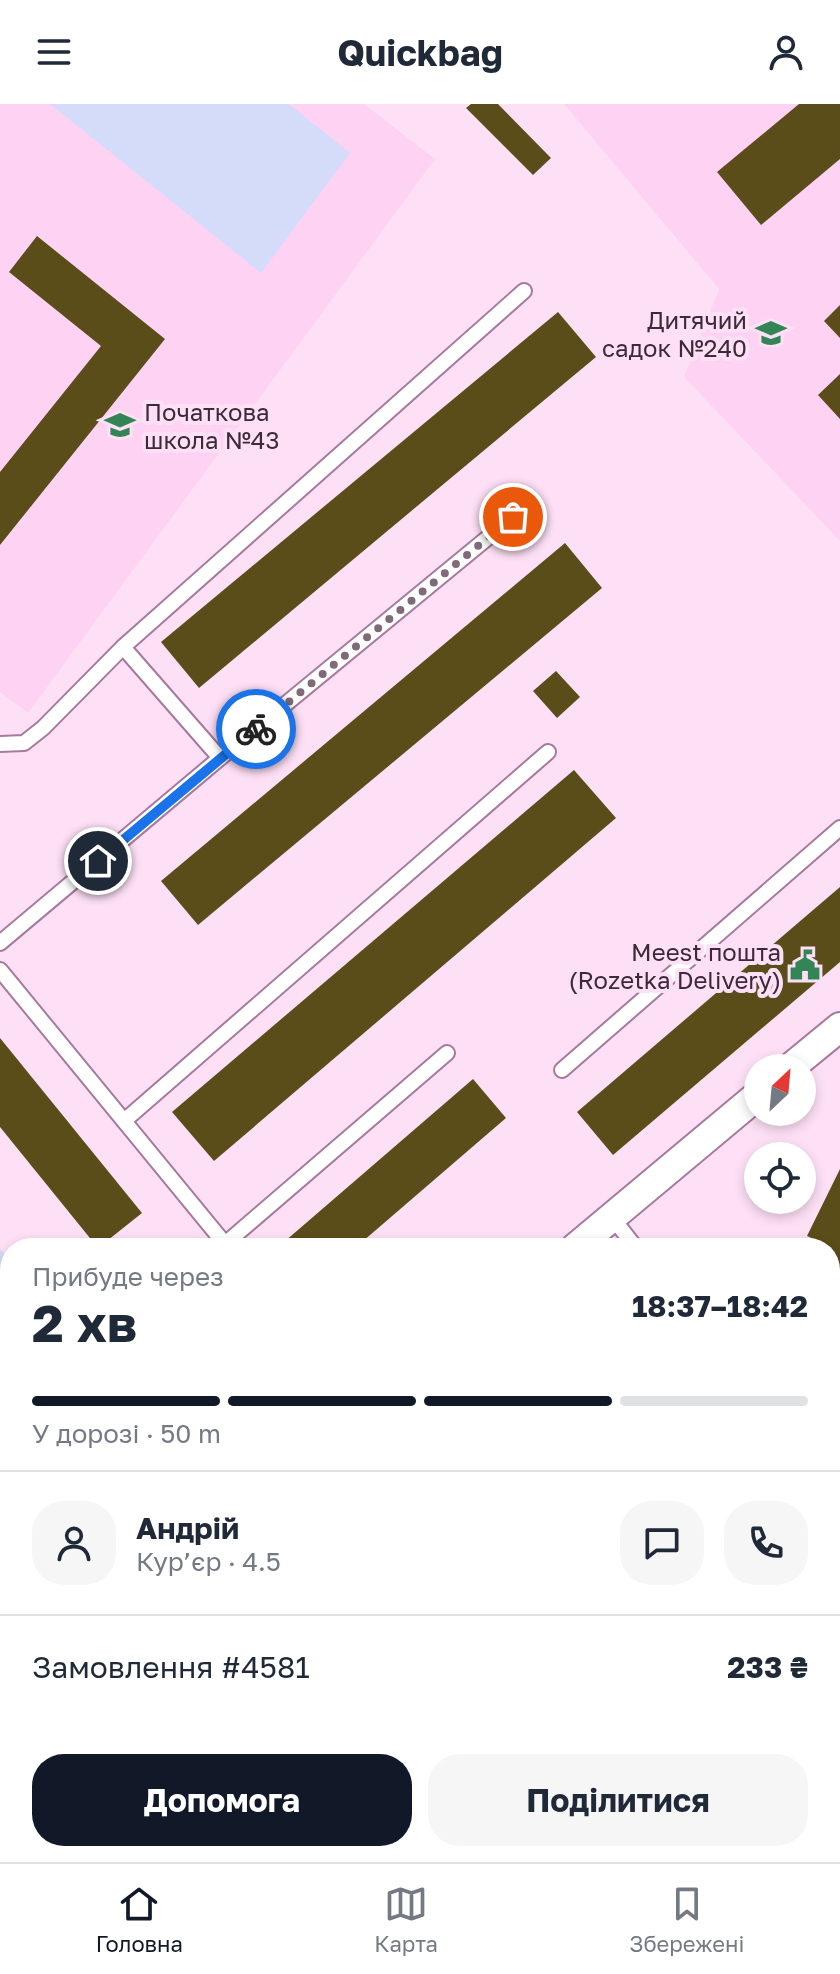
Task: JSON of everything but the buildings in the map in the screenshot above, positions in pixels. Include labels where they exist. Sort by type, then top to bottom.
[{"type":"street","points":[[807,1054],[840,1027]]},
{"type":"street","points":[[587,1238],[744,1107]]},
{"type":"lane","points":[[0,744],[24,743],[43,728],[123,647],[524,291]]},
{"type":"lane","points":[[0,943],[513,517]]},
{"type":"lane","points":[[123,647],[220,758]]},
{"type":"lane","points":[[124,1121],[548,752]]},
{"type":"lane","points":[[562,1070],[840,828]]},
{"type":"lane","points":[[0,970],[220,1238]]},
{"type":"lane","points":[[232,1238],[447,1053]]},
{"type":"lane","points":[[612,1217],[628,1238]]},
{"type":"shaded area","name":"Початкова школа №43","points":[[0,104],[364,104],[435,159],[28,713],[0,692]]},
{"type":"shaded area","points":[[50,104],[289,104],[350,153],[261,273]]},
{"type":"shaded area","points":[[564,104],[840,104],[840,541],[684,377],[719,289]]},
{"type":"way so far","points":[[256,729],[513,517]]},
{"type":"place","name":"Дитячий садок №240","points":[[771,333]]},
{"type":"place","name":"Початкова школа №43","points":[[120,425]]},
{"type":"place","name":"Meest пошта (Rozetka Delivery)","points":[[805,965]]},
{"type":"route","points":[[98,861],[256,729]]}]
